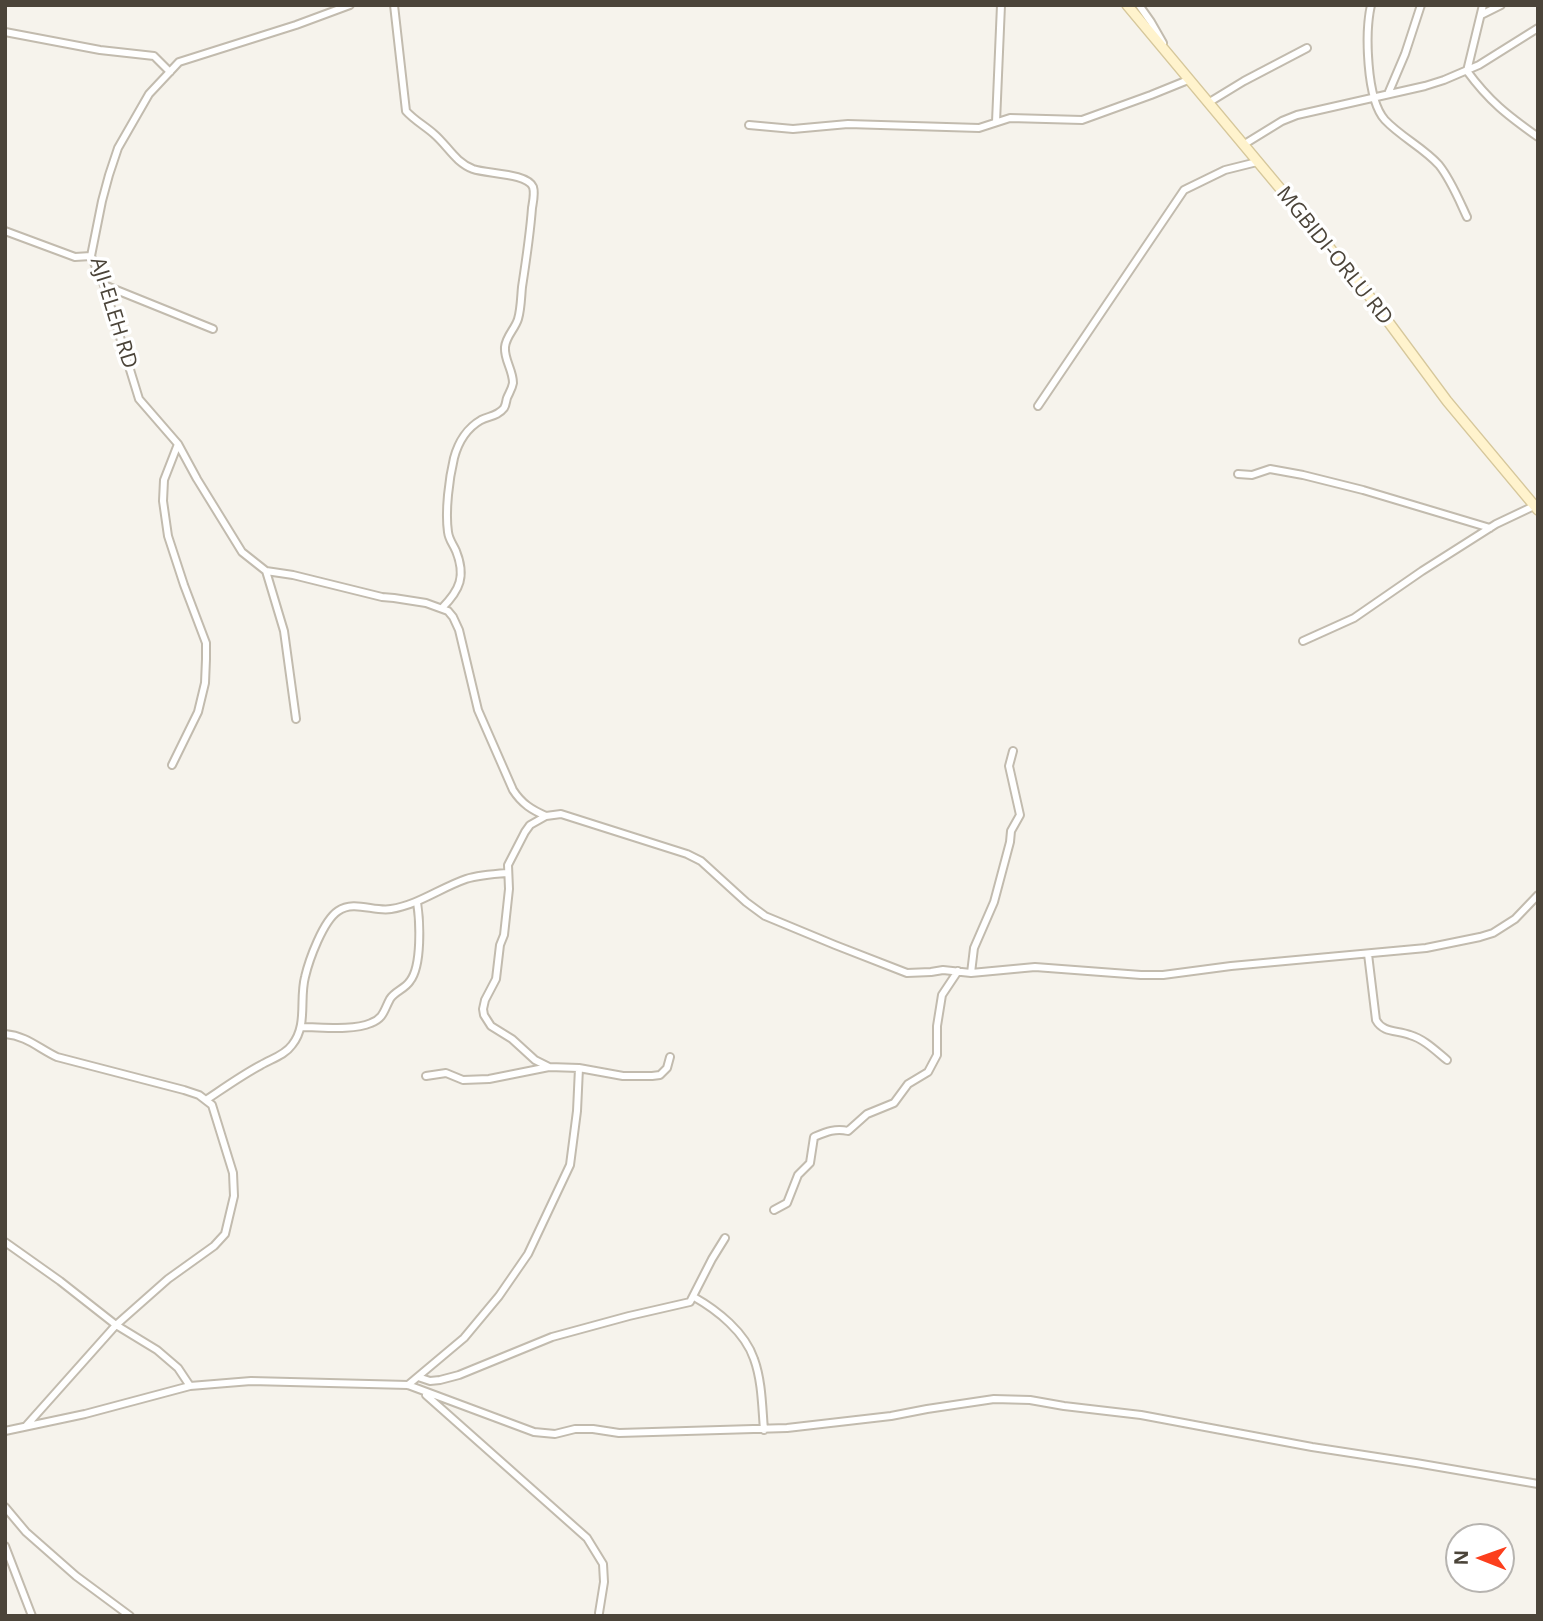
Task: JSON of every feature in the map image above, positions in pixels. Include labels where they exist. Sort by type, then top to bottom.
[{"type":"main road","name":"MGBIDI-ORLU RD","points":[[1127,5],[1364,289],[1447,401],[1536,508]]},
{"type":"street","name":"AJI-ELEH RD","points":[[266,571],[242,552],[178,444],[139,399],[104,285],[92,256],[108,174],[118,148],[149,94],[179,62],[350,5]]},
{"type":"street","points":[[394,5],[405,111],[434,134],[462,163],[475,170],[528,181],[533,187],[534,195],[519,318],[505,345],[505,357],[513,380],[512,387],[503,410],[495,416],[481,420],[466,433],[454,457],[448,530],[461,567],[461,578],[455,595],[442,608]]},
{"type":"street","points":[[996,122],[1001,5]]},
{"type":"street","points":[[1139,5],[1172,60]]},
{"type":"street","points":[[1371,5],[1367,37],[1373,97],[1384,119],[1440,167],[1467,217]]},
{"type":"street","points":[[1388,94],[1421,5]]},
{"type":"street","points":[[1483,5],[1467,71],[1482,92],[1506,115],[1538,137]]},
{"type":"street","points":[[1481,15],[1502,5]]},
{"type":"street","points":[[1243,145],[1290,118],[1425,86],[1467,71],[1538,28]]},
{"type":"street","points":[[5,32],[75,46],[154,56],[170,72]]},
{"type":"street","points":[[1208,103],[1307,48]]},
{"type":"street","points":[[750,125],[793,129],[848,124],[979,128],[1010,118],[1082,120],[1188,80]]},
{"type":"street","points":[[1038,405],[1184,190],[1224,170],[1257,162]]},
{"type":"street","points":[[5,231],[75,257],[92,256]]},
{"type":"street","points":[[104,285],[213,329]]},
{"type":"street","points":[[172,765],[198,712],[205,683],[206,659],[204,635],[168,536],[163,501],[164,480],[178,444]]},
{"type":"street","points":[[1238,474],[1252,475],[1270,469],[1303,475],[1490,528]]},
{"type":"street","points":[[1303,641],[1354,618],[1490,528],[1536,508]]},
{"type":"street","points":[[296,719],[284,631],[266,571],[442,608],[453,617],[459,630],[478,710],[513,790],[520,801],[546,816]]},
{"type":"street","points":[[971,974],[974,948],[994,902],[1011,831],[1020,816],[1009,766],[1013,751]]},
{"type":"street","points":[[549,1067],[535,1060],[491,1026],[483,1009],[496,979],[505,927],[509,889],[508,865],[530,825],[546,816],[561,814],[687,854],[701,861],[765,916],[906,973],[943,970],[971,974],[1035,967],[1163,975],[1426,948],[1493,933],[1515,919],[1538,895]]},
{"type":"street","points":[[206,1100],[292,1045],[301,1027],[304,980],[313,952],[329,921],[337,912],[346,907],[360,906],[393,909],[417,902],[468,879],[508,873]]},
{"type":"street","points":[[301,1027],[368,1025],[383,1016],[394,993],[410,982],[414,974],[419,913],[417,902]]},
{"type":"street","points":[[1368,954],[1379,1027],[1413,1035],[1447,1060]]},
{"type":"street","points":[[774,1210],[788,1203],[797,1175],[810,1163],[814,1138],[828,1131],[848,1131],[867,1114],[894,1102],[908,1084],[928,1072],[937,1055],[937,1026],[942,995],[958,971]]},
{"type":"street","points":[[5,1034],[21,1036],[57,1057],[199,1095],[212,1105],[233,1173],[234,1196],[225,1234],[214,1246],[168,1279],[116,1325],[24,1428]]},
{"type":"street","points":[[426,1076],[446,1073],[463,1080],[489,1079],[549,1067],[579,1068],[623,1076],[652,1076],[667,1068],[670,1057]]},
{"type":"street","points":[[408,1385],[464,1338],[499,1296],[528,1254],[570,1165],[579,1068]]},
{"type":"street","points":[[418,1377],[430,1381],[459,1375],[552,1337],[690,1302],[725,1238]]},
{"type":"street","points":[[5,1242],[116,1325],[158,1350],[178,1368],[190,1386]]},
{"type":"street","points":[[694,1297],[708,1305],[730,1325],[746,1342],[754,1357],[759,1378],[764,1430]]},
{"type":"street","points":[[5,1431],[85,1414],[190,1386],[251,1381],[408,1385],[544,1434],[575,1429],[619,1433],[764,1430],[891,1416],[994,1399],[1030,1400],[1141,1415],[1312,1447],[1538,1484]]},
{"type":"street","points":[[420,1390],[587,1538],[603,1564],[604,1582],[599,1613]]},
{"type":"street","points":[[5,1507],[46,1550],[130,1616]]},
{"type":"street","points":[[5,1546],[32,1616]]}]
